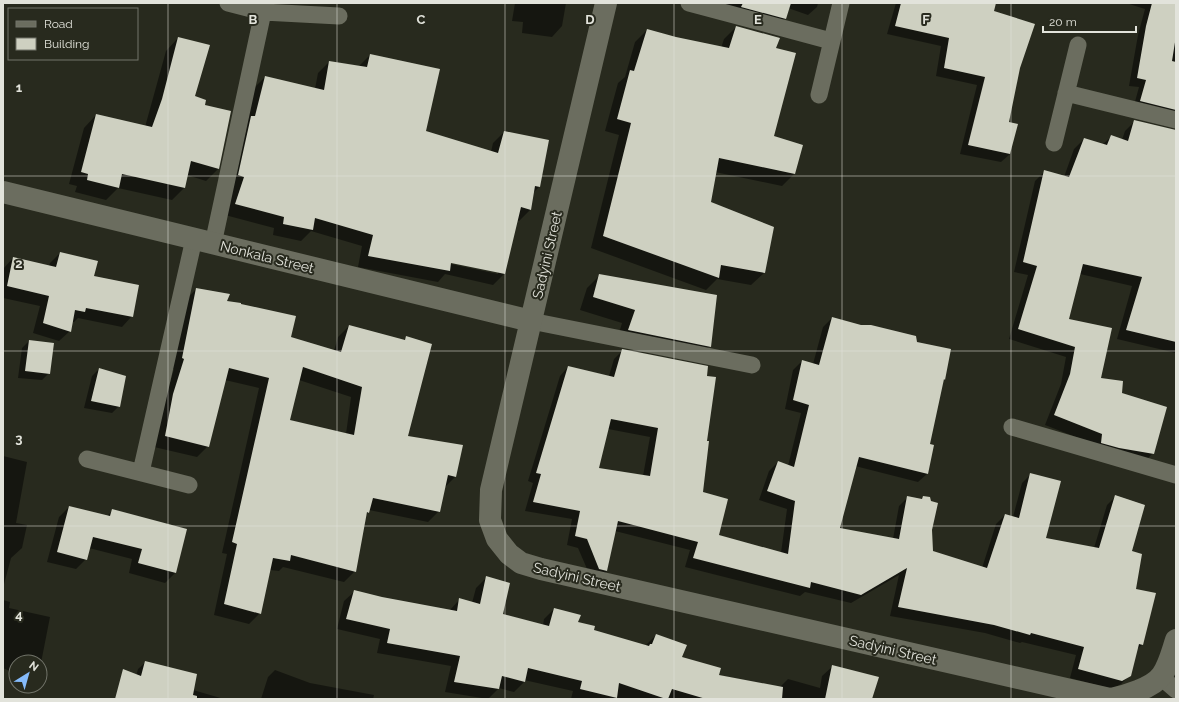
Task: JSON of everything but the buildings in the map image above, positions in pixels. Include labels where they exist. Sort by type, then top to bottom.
[{"type":"street","name":"Sadyini Street","points":[[606,3],[491,490],[490,520],[497,539],[509,554],[521,563],[540,569],[1110,699],[1130,695],[1148,686],[1169,683],[1169,661],[1176,640]]},
{"type":"street","name":"Nonkala Street","points":[[3,192],[532,321]]},
{"type":"lane","points":[[228,3],[263,12],[339,16]]},
{"type":"lane","points":[[689,3],[831,41]]},
{"type":"lane","points":[[819,95],[840,3]]},
{"type":"lane","points":[[141,472],[263,12]]},
{"type":"lane","points":[[1054,143],[1078,45]]},
{"type":"lane","points":[[1066,93],[1176,120]]},
{"type":"lane","points":[[532,321],[752,365]]},
{"type":"lane","points":[[1012,427],[1176,475]]},
{"type":"lane","points":[[87,459],[189,485]]}]
